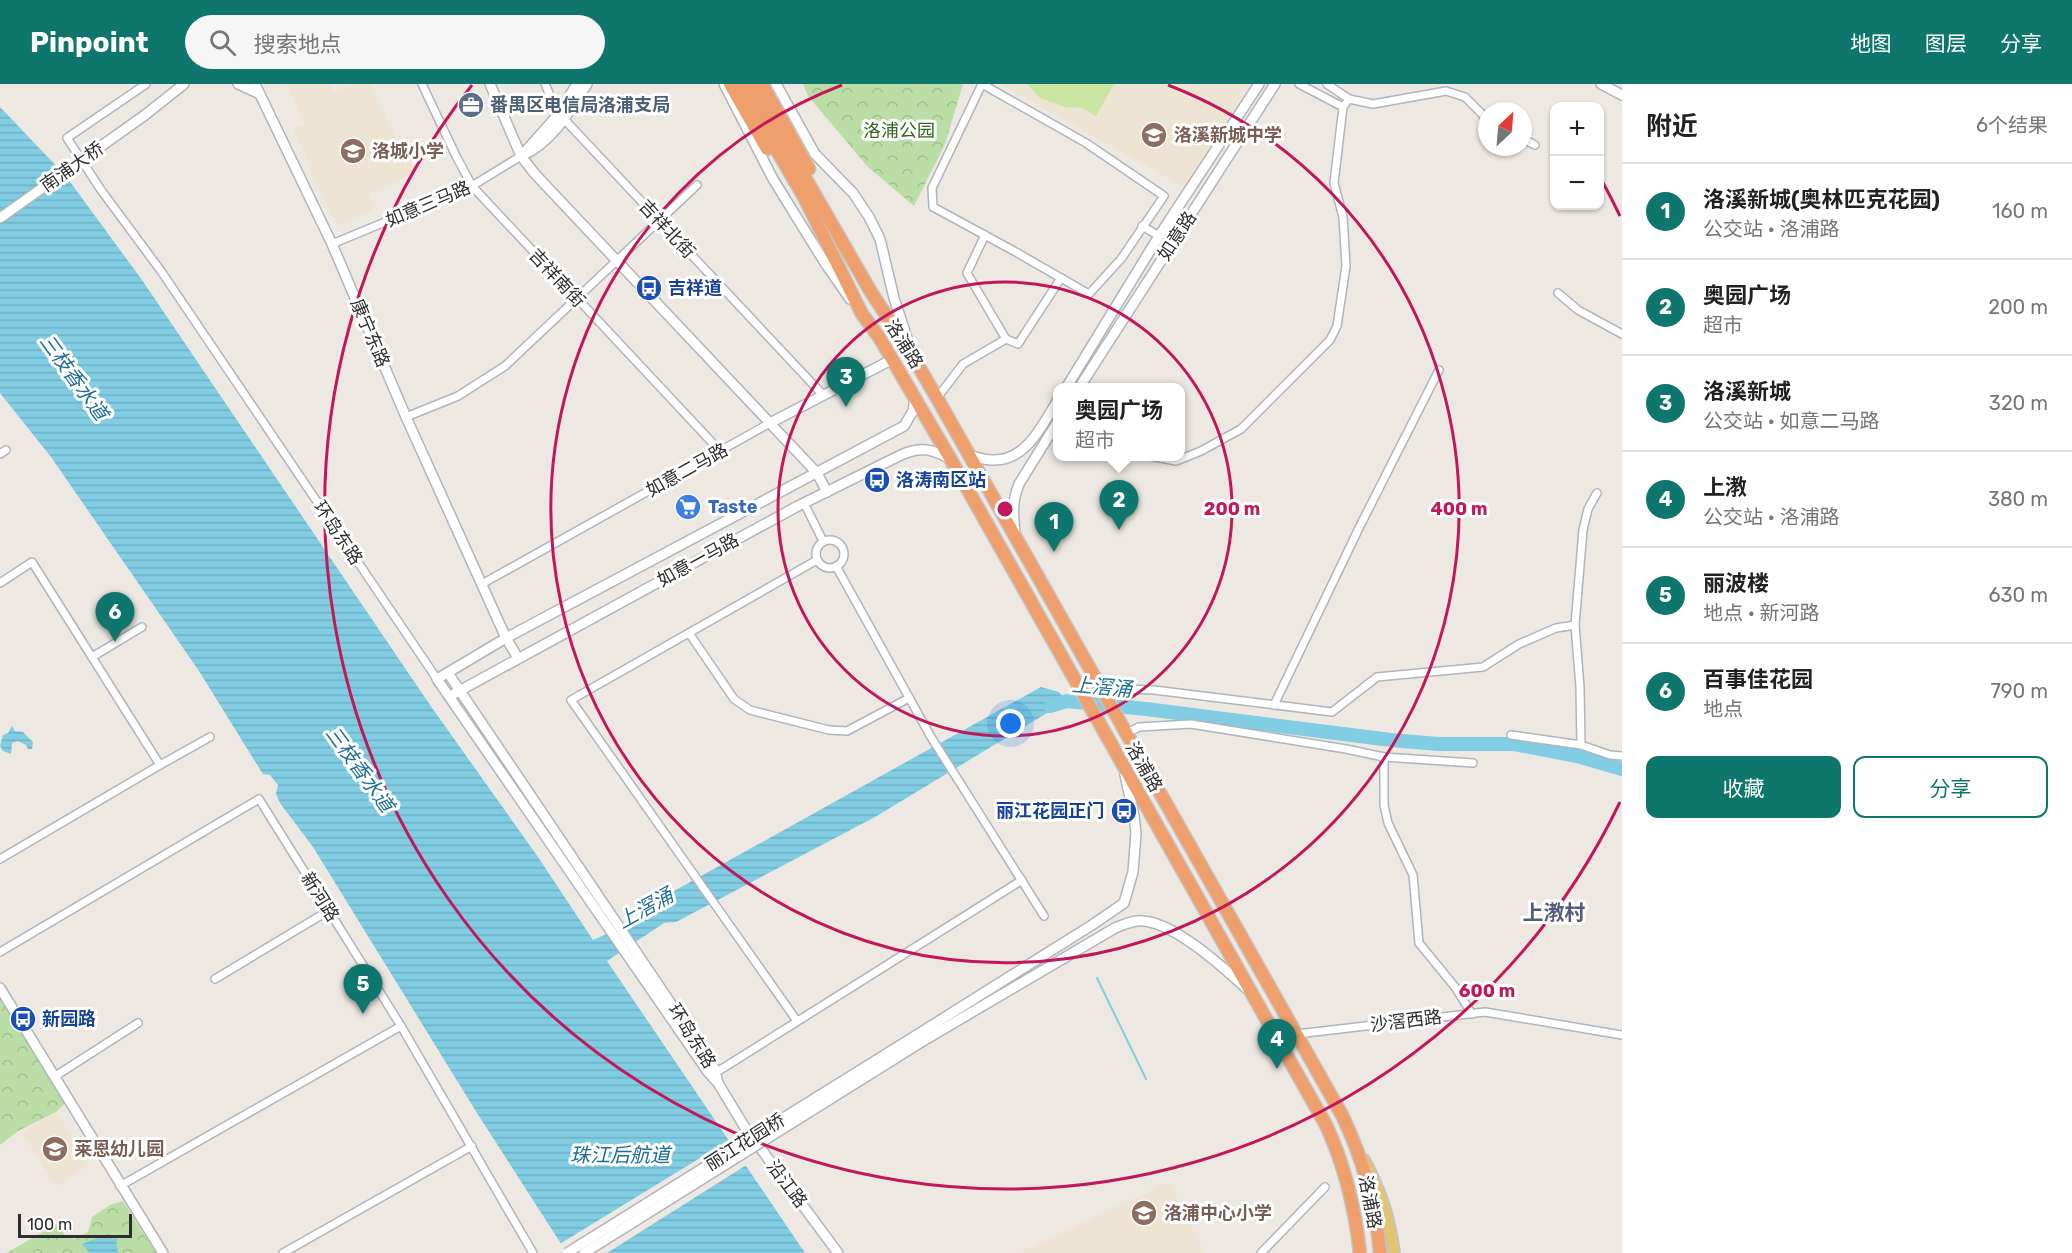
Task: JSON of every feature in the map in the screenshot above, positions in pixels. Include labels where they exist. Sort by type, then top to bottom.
[{"type":"highway","points":[[730,84],[757,92],[862,314]]},
{"type":"highway","points":[[742,84],[757,92],[884,301],[912,355]]},
{"type":"highway","name":"洛浦路","points":[[862,314],[879,337],[951,460],[1318,1110],[1339,1155],[1353,1202],[1360,1253]]},
{"type":"highway","name":"洛浦路","points":[[912,355],[1342,1115],[1358,1151],[1367,1179],[1375,1212],[1380,1253]]},
{"type":"main road","points":[[1342,1115],[1380,1192],[1389,1220],[1394,1253]]},
{"type":"street","name":"环岛东路","points":[[147,84],[67,138],[101,190],[161,271],[437,679],[613,926],[708,1072],[718,1083]]},
{"type":"street","name":"南浦大桥","points":[[0,218],[145,115],[184,84]]},
{"type":"street","points":[[238,84],[260,94]]},
{"type":"street","name":"康宁东路","points":[[255,84],[332,244],[406,417],[506,638],[518,658]]},
{"type":"street","name":"吉祥南街","points":[[422,84],[472,186],[721,452]]},
{"type":"street","points":[[490,84],[521,156],[535,174],[817,473],[827,492]]},
{"type":"street","name":"吉祥北街","points":[[545,84],[561,116],[823,395]]},
{"type":"street","name":"如意三马路","points":[[561,116],[577,84]]},
{"type":"street","name":"如意三马路","points":[[332,244],[472,186],[538,147],[587,84]]},
{"type":"street","name":"洛浦路","points":[[724,84],[761,157],[786,199],[825,263],[862,314]]},
{"type":"street","points":[[982,84],[1086,143],[1164,196],[1121,259],[1089,294],[933,207],[932,188],[982,84]]},
{"type":"street","name":"如意路","points":[[1068,383],[1258,84]]},
{"type":"street","name":"如意路","points":[[1082,383],[1275,84]]},
{"type":"street","points":[[1299,84],[1343,107]]},
{"type":"street","points":[[1327,84],[1349,99],[1373,104],[1446,91],[1465,97],[1478,110]]},
{"type":"street","points":[[1601,84],[1622,95]]},
{"type":"street","name":"洛浦路","points":[[757,92],[853,194],[880,239],[894,298],[912,355]]},
{"type":"street","points":[[1185,457],[1240,429],[1330,340],[1337,326],[1346,266],[1342,217],[1334,183],[1343,107],[1349,99]]},
{"type":"street","points":[[406,417],[458,396],[505,366],[697,185]]},
{"type":"street","points":[[1143,226],[1159,237]]},
{"type":"street","points":[[985,235],[967,273],[1006,339],[1018,344],[1060,278]]},
{"type":"street","points":[[1558,293],[1578,310],[1622,334]]},
{"type":"street","points":[[937,398],[963,364],[1006,339]]},
{"type":"street","name":"如意二马路","points":[[482,584],[770,423],[892,359]]},
{"type":"street","points":[[1274,705],[1360,526],[1439,370]]},
{"type":"street","name":"如意一马路","points":[[437,679],[506,638],[904,426],[913,411],[915,398]]},
{"type":"street","points":[[969,455],[991,460],[1008,458],[1018,453],[1032,439],[1053,408]]},
{"type":"street","points":[[1016,538],[1012,510],[1015,493],[1053,430]]},
{"type":"street","name":"如意一马路","points":[[450,696],[804,503],[910,451],[928,449],[951,460]]},
{"type":"street","points":[[1581,745],[1580,687],[1575,625],[1583,530],[1588,509],[1597,493]]},
{"type":"street","points":[[804,503],[823,542]]},
{"type":"street","points":[[834,541],[842,548],[843,558],[836,566],[825,567],[817,560],[816,550],[823,542],[834,541]]},
{"type":"street","points":[[797,1022],[571,700],[817,560]]},
{"type":"street","points":[[0,583],[32,562],[160,765]]},
{"type":"street","points":[[836,566],[935,744],[1044,916]]},
{"type":"street","points":[[1101,688],[1154,690],[1332,712],[1377,677],[1483,667],[1519,644],[1556,628],[1575,625]]},
{"type":"street","points":[[92,657],[142,627]]},
{"type":"street","points":[[689,633],[734,699],[750,710],[829,730],[847,731],[909,698]]},
{"type":"street","points":[[448,673],[613,926]]},
{"type":"street","points":[[1127,733],[1139,727],[1191,724],[1384,757],[1473,763]]},
{"type":"street","points":[[1511,735],[1581,745],[1610,755],[1622,756]]},
{"type":"street","points":[[0,859],[210,737]]},
{"type":"street","points":[[1384,757],[1384,805],[1388,823],[1413,875],[1419,943],[1455,987],[1472,1014]]},
{"type":"street","points":[[925,1034],[1124,903],[1133,872],[1136,833],[1124,767]]},
{"type":"street","name":"新河路","points":[[0,952],[259,799],[401,1026],[534,1253]]},
{"type":"street","points":[[720,1070],[1022,880]]},
{"type":"street","points":[[214,979],[328,911]]},
{"type":"street","points":[[925,1034],[1114,928],[1139,920],[1152,923],[1186,939],[1213,958],[1254,995]]},
{"type":"street","points":[[0,988],[163,1253]]},
{"type":"street","name":"沙滘西路","points":[[1297,1034],[1485,1012],[1622,1035]]},
{"type":"street","points":[[54,1077],[138,1023]]},
{"type":"street","points":[[120,1186],[401,1026]]},
{"type":"street","name":"丽江花园桥","points":[[567,1253],[925,1034]]},
{"type":"street","name":"丽江花园桥","points":[[584,1253],[925,1034]]},
{"type":"street","name":"沿江路","points":[[718,1083],[744,1126],[838,1253]]},
{"type":"street","points":[[283,1253],[472,1146]]},
{"type":"street","points":[[1261,1253],[1325,1187]]},
{"type":"shaded area","name":"洛城小学","points":[[286,84],[329,84],[334,92],[352,84],[369,84],[414,173],[368,194],[374,209],[337,226],[293,129],[305,124]]},
{"type":"shaded area","name":"洛溪新城中学","points":[[1000,84],[1249,84],[1185,187]]},
{"type":"shaded area","name":"莱恩幼儿园","points":[[56,1112],[89,1165],[56,1186],[22,1133]]},
{"type":"shaded area","name":"洛浦中心小学","points":[[1169,1182],[1204,1253],[1023,1253],[1023,1251]]},
{"type":"green space","name":"洛浦公园","points":[[803,84],[963,84],[945,144],[914,206],[868,167],[808,96]]},
{"type":"green space","points":[[1027,84],[1114,84],[1096,116],[1082,108],[1065,107],[1040,98]]},
{"type":"green space","points":[[0,991],[65,1103],[56,1112],[18,1131],[0,1145]]},
{"type":"green space","points":[[123,1201],[156,1253],[6,1253],[57,1224],[65,1235],[74,1239],[88,1232],[92,1217],[110,1205]]},
{"type":"water","name":"珠江后航道","points":[[0,107],[65,175],[142,280],[430,705],[538,857],[593,940],[660,911],[658,900],[1041,687],[1059,692],[1067,701],[875,817],[676,922],[664,923],[607,961],[805,1253],[567,1253],[477,1113],[313,847],[280,803],[276,794],[278,785],[270,775],[263,774],[199,671],[51,457],[0,393]]},
{"type":"water","points":[[12,726],[15,731],[23,732],[33,742],[32,749],[28,749],[26,745],[18,741],[12,743],[11,754],[3,751],[0,746],[3,735],[8,733]]},
{"type":"water","points":[[108,1234],[116,1239],[118,1253],[90,1253],[82,1245],[82,1244]]},
{"type":"pier","points":[[731,1139],[748,1164],[607,1253],[563,1253],[558,1245]]},
{"type":"waterway","name":"上滘涌","points":[[1050,706],[1067,701],[1391,740],[1438,744],[1514,744],[1577,756],[1622,769]]},
{"type":"waterway","points":[[1097,978],[1146,1079]]},
{"type":"place","name":"番禺区电信局洛浦支局","points":[[471,105]]},
{"type":"place","name":"洛溪新城中学","points":[[1154,135]]},
{"type":"place","name":"洛城小学","points":[[353,151]]},
{"type":"place","name":"吉祥道","points":[[649,288]]},
{"type":"place","name":"洛溪新城","points":[[846,407]]},
{"type":"place","name":"洛涛南区站","points":[[877,480]]},
{"type":"place","name":"Taste","points":[[688,507]]},
{"type":"place","name":"奥园广场","points":[[1119,530]]},
{"type":"place","name":"洛溪新城(奥林匹克花园)","points":[[1054,552]]},
{"type":"place","name":"百事佳花园","points":[[115,642]]},
{"type":"place","name":"丽江花园正门","points":[[1124,811]]},
{"type":"place","name":"丽波楼","points":[[363,1014]]},
{"type":"place","name":"新园路","points":[[23,1019]]},
{"type":"place","name":"上漖","points":[[1277,1069]]},
{"type":"place","name":"莱恩幼儿园","points":[[55,1149]]},
{"type":"place","name":"洛浦中心小学","points":[[1144,1213]]},
{"type":"district","name":"上漖村","points":[[1554,913]]},
{"type":"water label","name":"三枝香水道","points":[[74,377]]},
{"type":"water label","name":"三枝香水道","points":[[360,769]]}]
